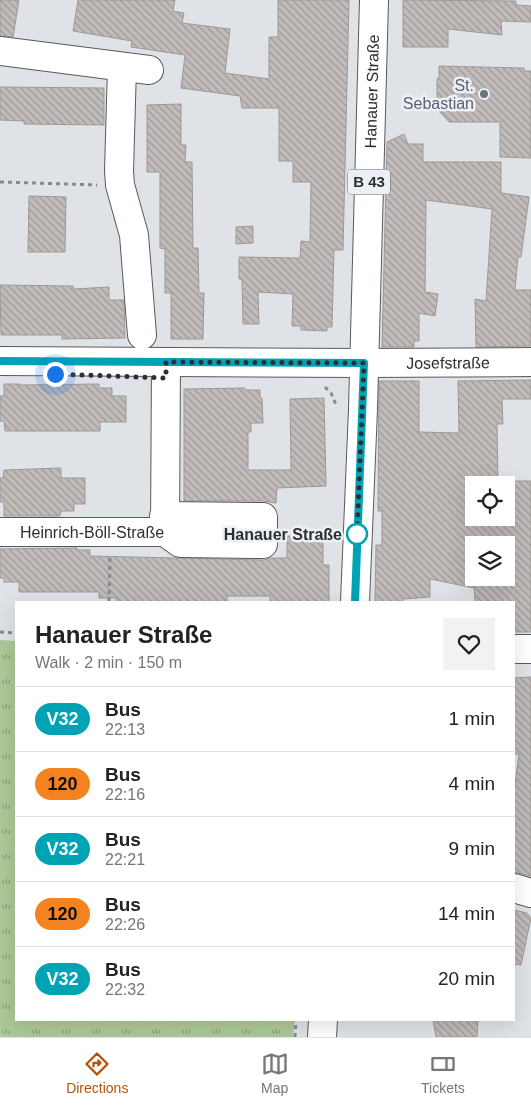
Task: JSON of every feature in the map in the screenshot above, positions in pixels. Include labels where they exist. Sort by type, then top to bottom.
[{"type":"street","name":"Hanauer Straße","points":[[355,601],[374,0]]},
{"type":"street","points":[[0,52],[150,70]]},
{"type":"street","points":[[122,67],[120,185],[134,235],[142,335]]},
{"type":"street","name":"Josefstraße","points":[[0,360],[364,363],[531,362]]},
{"type":"street","name":"Heinrich-Böll-Straße","points":[[0,532],[110,532],[164,524],[166,362]]},
{"type":"street","points":[[515,649],[531,649]]},
{"type":"street","points":[[515,888],[531,893]]},
{"type":"street","points":[[322,1037],[323,1021]]},
{"type":"path","points":[[0,182],[120,185]]},
{"type":"path","points":[[319,380],[331,394],[338,409]]},
{"type":"path","points":[[109,601],[110,532]]},
{"type":"path","points":[[0,632],[15,633]]},
{"type":"path","points":[[295,1037],[296,1021]]},
{"type":"green space","points":[[0,640],[15,641],[15,1021],[295,1021],[293,1037],[0,1037]]},
{"type":"building","points":[[0,0],[19,0],[13,37],[0,36]]},
{"type":"building","points":[[78,0],[175,0],[173,11],[184,13],[182,23],[230,29],[225,73],[269,79],[269,37],[278,37],[278,0],[349,0],[343,250],[334,250],[332,327],[327,327],[327,331],[301,330],[301,326],[292,326],[293,294],[258,292],[259,324],[243,324],[242,279],[239,279],[239,257],[300,258],[301,241],[310,242],[311,182],[293,182],[293,161],[279,161],[279,108],[242,108],[240,96],[181,88],[185,55],[131,47],[132,41],[73,31]]},
{"type":"building","points":[[403,0],[516,1],[516,5],[531,6],[531,22],[501,21],[502,35],[448,29],[448,47],[403,47]]},
{"type":"building","name":"St. Sebastian","points":[[439,66],[524,68],[524,71],[531,71],[531,158],[500,157],[500,122],[449,122],[437,109]]},
{"type":"building","points":[[0,87],[104,88],[104,125],[24,124],[24,121],[0,120]]},
{"type":"building","points":[[181,104],[181,145],[186,145],[185,162],[192,162],[193,248],[198,248],[199,293],[204,293],[203,339],[171,339],[171,293],[165,293],[165,249],[160,248],[160,172],[147,172],[147,105]]},
{"type":"building","points":[[404,134],[408,144],[423,144],[423,162],[501,162],[501,193],[529,197],[521,257],[518,257],[515,290],[531,290],[531,346],[476,347],[475,299],[486,301],[492,209],[426,200],[425,292],[438,294],[435,316],[419,313],[419,341],[414,341],[414,347],[382,347],[387,142]]},
{"type":"building","points":[[29,196],[66,197],[65,252],[28,252]]},
{"type":"building","points":[[253,226],[253,243],[236,244],[236,227]]},
{"type":"building","points":[[0,285],[73,286],[74,289],[109,287],[109,300],[124,300],[125,338],[62,339],[62,335],[1,335]]},
{"type":"building","points":[[531,380],[531,399],[502,399],[503,424],[497,424],[498,476],[465,476],[465,526],[515,526],[515,481],[531,481],[531,632],[515,632],[515,601],[475,601],[474,586],[515,586],[515,536],[465,536],[465,586],[474,586],[474,588],[430,579],[430,597],[403,599],[403,601],[375,601],[376,545],[382,545],[382,511],[378,511],[379,381],[419,381],[419,432],[459,433],[458,381]]},
{"type":"building","points":[[4,384],[99,384],[99,388],[112,388],[112,396],[126,396],[126,422],[100,422],[100,431],[5,431],[4,421],[0,421],[0,396],[4,396]]},
{"type":"building","points":[[245,388],[245,390],[260,390],[263,423],[251,423],[251,432],[248,432],[248,470],[291,470],[290,399],[324,398],[326,486],[277,488],[276,503],[263,501],[184,501],[184,389]]},
{"type":"building","points":[[61,468],[61,478],[85,478],[85,504],[74,504],[74,511],[61,511],[60,516],[4,516],[4,502],[0,502],[0,478],[3,478],[4,470]]},
{"type":"building","points":[[287,536],[323,536],[323,565],[329,565],[329,601],[270,601],[270,596],[227,596],[227,601],[116,601],[116,598],[99,598],[99,592],[19,592],[19,582],[4,582],[4,578],[0,578],[0,549],[77,548],[77,550],[90,550],[90,556],[263,560],[287,558]]},
{"type":"building","points":[[531,677],[531,876],[515,872],[515,785],[519,754],[515,754],[515,678]]},
{"type":"building","points":[[515,910],[527,913],[531,918],[521,965],[515,964]]},
{"type":"building","points":[[433,1021],[478,1021],[477,1037],[436,1037]]},
{"type":"bus line","name":"V32","points":[[0,361],[364,363],[355,601]]},
{"type":"place","name":"St. Sebastian","points":[[484,94]]},
{"type":"place","name":"Hanauer Straße","points":[[357,534]]},
{"type":"route","points":[[55,374],[166,378],[166,362],[364,363],[357,534]]}]
